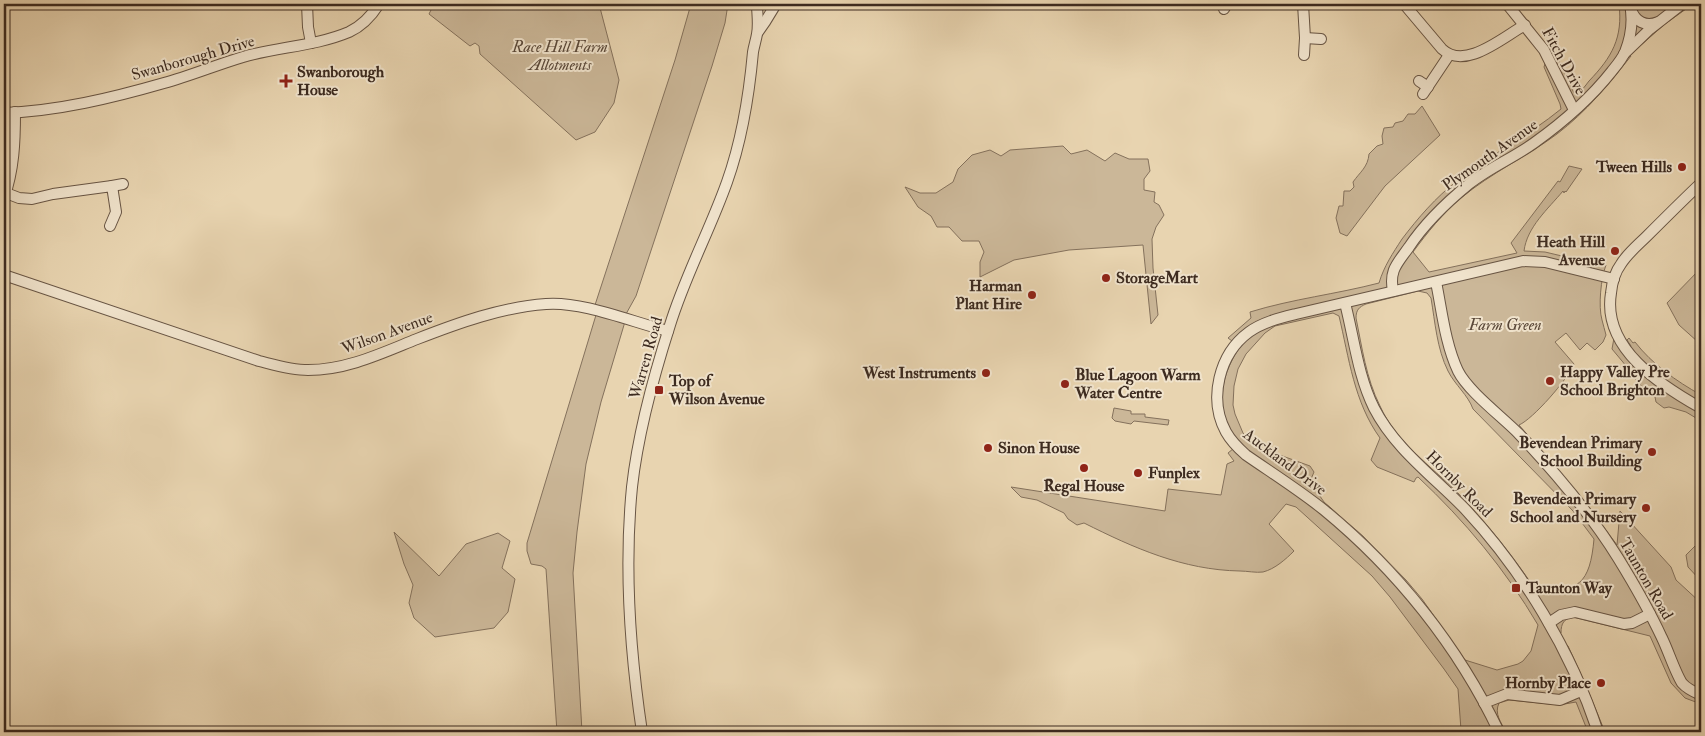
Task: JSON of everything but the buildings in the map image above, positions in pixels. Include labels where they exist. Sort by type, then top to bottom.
[{"type":"street","points":[[307,4],[311,43]]},
{"type":"street","name":"Swanborough Drive","points":[[4,113],[56,108],[127,93],[243,57],[311,43],[351,31],[364,22],[379,4]]},
{"type":"street","name":"Warren Road","points":[[642,732],[637,699],[629,563],[630,509],[639,441],[668,331],[730,173],[749,99],[754,49],[758,32],[757,4]]},
{"type":"street","points":[[758,32],[776,4]]},
{"type":"street","points":[[1304,4],[1304,55]]},
{"type":"street","points":[[1404,4],[1449,55],[1460,57],[1475,54],[1525,25]]},
{"type":"street","name":"Fitch Drive","points":[[1507,4],[1550,60],[1574,110]]},
{"type":"street","name":"Plymouth Avenue","points":[[1393,291],[1391,276],[1399,261],[1422,229],[1444,207],[1471,183],[1533,144],[1593,94],[1624,54],[1659,21],[1682,4]]},
{"type":"street","name":"Plymouth Avenue","points":[[1630,6],[1634,17],[1641,22],[1650,24],[1659,21]]},
{"type":"street","name":"Plymouth Avenue","points":[[1624,54],[1631,28],[1630,6]]},
{"type":"street","points":[[1305,38],[1321,39]]},
{"type":"street","points":[[1423,87],[1449,55]]},
{"type":"street","points":[[15,112],[15,152],[5,196],[28,199],[123,184]]},
{"type":"street","points":[[1701,183],[1622,262],[1614,278],[1611,291],[1610,313],[1618,337],[1633,358],[1652,376],[1701,408]]},
{"type":"street","points":[[110,226],[115,217],[116,210],[112,186]]},
{"type":"street","name":"Auckland Drive","points":[[1499,732],[1460,661],[1414,598],[1393,575],[1360,541],[1324,510],[1237,447],[1228,436],[1220,416],[1217,392],[1222,369],[1233,348],[1243,337],[1265,323],[1497,266],[1534,260],[1614,278]]},
{"type":"street","name":"Wilson Avenue","points":[[4,275],[259,361],[286,368],[307,370],[338,367],[363,361],[468,320],[541,304],[576,305],[668,331]]},
{"type":"street","name":"Taunton Road","points":[[1436,282],[1446,331],[1455,363],[1462,378],[1517,432],[1562,481],[1609,544],[1650,614],[1682,682],[1688,689],[1701,695]]},
{"type":"street","name":"Hornby Road","points":[[1345,303],[1369,398],[1380,419],[1399,445],[1453,496],[1517,573],[1549,623],[1572,670],[1598,732]]},
{"type":"street","points":[[1549,623],[1562,615],[1575,612],[1624,624],[1632,623],[1650,614]]},
{"type":"street","points":[[1484,702],[1506,694],[1560,700],[1581,691]]},
{"type":"green space","name":"Race Hill Farm Allotments","points":[[434,4],[599,4],[619,80],[614,103],[595,132],[576,140],[480,54],[479,46],[475,43],[470,46],[429,14]]},
{"type":"green space","points":[[691,4],[728,4],[725,23],[712,66],[636,296],[626,314],[586,464],[573,573],[582,732],[557,732],[546,569],[542,566],[531,564],[527,543],[596,315],[595,305],[675,60]]},
{"type":"green space","name":"Farm Green","points":[[1619,4],[1693,4],[1665,24],[1641,45],[1639,42],[1625,54],[1631,56],[1597,97],[1568,125],[1472,189],[1454,204],[1413,252],[1429,272],[1517,253],[1511,243],[1558,181],[1560,182],[1569,166],[1582,169],[1566,192],[1564,193],[1563,191],[1534,226],[1529,234],[1524,251],[1545,252],[1606,265],[1601,284],[1600,300],[1606,335],[1603,342],[1595,350],[1587,343],[1580,350],[1566,333],[1555,342],[1574,364],[1550,398],[1533,415],[1519,425],[1585,502],[1617,545],[1620,511],[1671,567],[1676,580],[1701,603],[1701,704],[1685,698],[1671,683],[1650,636],[1573,617],[1564,622],[1561,633],[1555,637],[1568,646],[1605,732],[1588,732],[1576,702],[1559,705],[1509,700],[1499,703],[1497,711],[1506,732],[1470,732],[1461,730],[1458,689],[1444,669],[1372,576],[1296,507],[1286,504],[1269,524],[1294,551],[1284,560],[1272,569],[1263,572],[1219,570],[1199,567],[1159,556],[1121,541],[1084,523],[1077,525],[1068,519],[1064,513],[1037,500],[1021,497],[1011,487],[1165,511],[1168,489],[1221,495],[1227,464],[1234,461],[1228,453],[1239,444],[1231,432],[1223,408],[1222,396],[1227,371],[1240,347],[1228,338],[1251,318],[1250,312],[1379,283],[1386,265],[1402,239],[1442,194],[1457,181],[1561,109],[1544,67],[1547,57],[1555,52],[1574,93],[1579,92],[1610,55],[1617,37],[1620,16]],"holes":[[[1418,291],[1427,293],[1431,298],[1444,363],[1473,409],[1573,511],[1594,539],[1592,554],[1585,575],[1580,582],[1572,587],[1550,590],[1535,589],[1479,516],[1395,431],[1380,406],[1371,385],[1365,362],[1356,318],[1357,311],[1366,304]],[[1333,313],[1339,316],[1358,395],[1371,424],[1380,438],[1371,460],[1377,467],[1414,482],[1418,477],[1483,546],[1512,584],[1538,625],[1531,651],[1518,664],[1497,670],[1465,660],[1422,599],[1406,580],[1363,536],[1324,502],[1313,486],[1311,479],[1314,472],[1310,466],[1252,445],[1243,433],[1233,405],[1234,386],[1238,369],[1246,354],[1265,333],[1275,326]]]},
{"type":"green space","points":[[1422,106],[1440,135],[1385,186],[1347,236],[1340,233],[1336,218],[1339,206],[1343,206],[1344,191],[1350,191],[1354,187],[1353,182],[1365,166],[1369,154],[1377,146],[1383,144],[1384,128],[1393,127],[1395,123],[1403,121],[1408,114],[1415,114]]},
{"type":"green space","points":[[1063,146],[1071,154],[1087,150],[1105,161],[1115,153],[1129,159],[1148,159],[1150,171],[1144,179],[1144,190],[1155,192],[1154,202],[1159,205],[1164,215],[1156,227],[1152,239],[1158,315],[1151,324],[1143,245],[1069,250],[1014,260],[980,277],[980,262],[984,252],[979,241],[962,241],[949,227],[937,227],[931,216],[918,207],[905,187],[920,193],[936,193],[953,182],[958,169],[972,155],[990,150],[1001,156],[1010,150]]},
{"type":"green space","points":[[1701,268],[1701,339],[1698,342],[1679,325],[1667,303]]},
{"type":"green space","points":[[1614,338],[1626,352],[1631,346],[1627,340],[1629,338],[1665,372],[1701,395],[1701,421],[1686,412],[1669,407],[1664,408],[1656,402],[1655,397],[1638,383],[1612,349]]},
{"type":"green space","points":[[1114,408],[1131,411],[1131,414],[1145,414],[1145,417],[1169,420],[1168,425],[1134,421],[1131,424],[1115,421],[1112,418]]},
{"type":"green space","points":[[394,532],[439,576],[466,544],[498,533],[510,541],[502,568],[515,579],[508,612],[494,628],[435,637],[414,618],[409,603],[413,585]]},
{"type":"green space","points":[[1701,540],[1701,581],[1688,567],[1686,555]]},
{"type":"place","name":"Swanborough House","points":[[286,81]]},
{"type":"place","name":"Tween Hills","points":[[1682,167]]},
{"type":"place","name":"Heath Hill Avenue","points":[[1615,251]]},
{"type":"place","name":"StorageMart","points":[[1106,278]]},
{"type":"place","name":"Harman Plant Hire","points":[[1032,295]]},
{"type":"place","name":"West Instruments","points":[[986,373]]},
{"type":"place","name":"Happy Valley Pre School Brighton","points":[[1550,381]]},
{"type":"place","name":"Blue Lagoon Warm Water Centre","points":[[1065,384]]},
{"type":"place","name":"Top of Wilson Avenue","points":[[659,390]]},
{"type":"place","name":"Sinon House","points":[[988,448]]},
{"type":"place","name":"Bevendean Primary School Building","points":[[1652,452]]},
{"type":"place","name":"Regal House","points":[[1084,468]]},
{"type":"place","name":"Funplex","points":[[1138,473]]},
{"type":"place","name":"Bevendean Primary School and Nursery","points":[[1646,508]]},
{"type":"place","name":"Taunton Way","points":[[1516,588]]},
{"type":"place","name":"Hornby Place","points":[[1601,683]]}]
